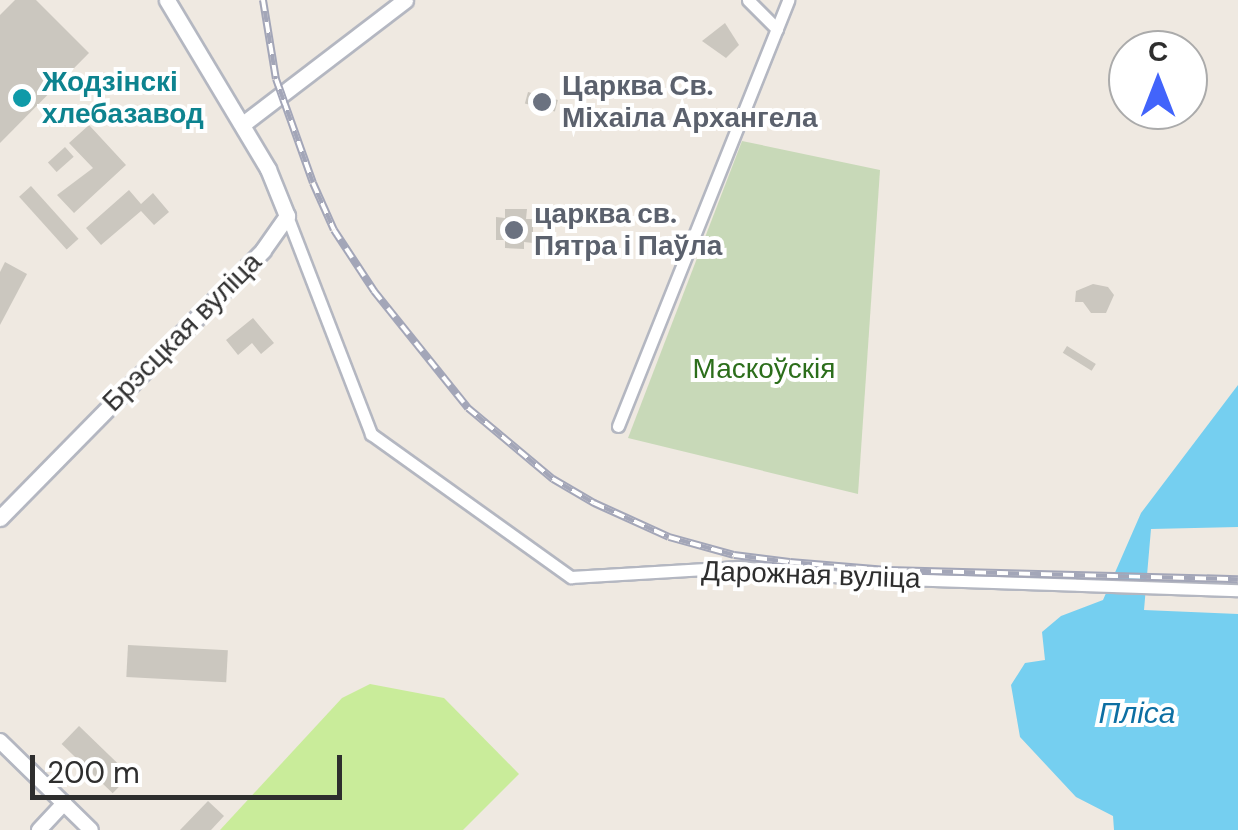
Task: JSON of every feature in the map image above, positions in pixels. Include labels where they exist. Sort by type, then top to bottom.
[{"type":"main road","points":[[167,0],[282,194],[287,216]]},
{"type":"main road","points":[[242,124],[405,0]]},
{"type":"main road","name":"Брэсцкая вуліца","points":[[0,518],[263,250],[287,216]]},
{"type":"street","points":[[748,0],[777,28]]},
{"type":"street","points":[[618,426],[788,0]]},
{"type":"street","name":"Дарожная вуліца","points":[[287,216],[371,434],[570,577],[739,566],[842,577],[1163,584],[1238,590]]},
{"type":"street","points":[[0,742],[91,830]]},
{"type":"street","points":[[40,830],[64,803]]},
{"type":"green space","name":"Маскоўскія","points":[[742,141],[880,170],[858,494],[628,438]]},
{"type":"green space","points":[[370,684],[444,698],[519,774],[463,830],[220,830],[342,698]]},
{"type":"water","name":"Пліса","points":[[1238,385],[1238,527],[1151,529],[1144,610],[1238,614],[1238,830],[1114,830],[1113,816],[1076,797],[1020,737],[1011,685],[1025,663],[1045,660],[1042,632],[1061,616],[1103,600],[1141,513]]},
{"type":"building","name":"Жодзінскі хлебазавод","points":[[15,0],[36,0],[89,53],[0,143],[0,15]]},
{"type":"building","points":[[725,23],[739,45],[726,58],[702,41]]},
{"type":"building","name":"Царква Св. Міхаіла Архангела","points":[[528,92],[558,100],[555,112],[525,104]]},
{"type":"building","points":[[89,125],[126,165],[74,213],[57,195],[93,168],[69,143]]},
{"type":"building","points":[[65,147],[74,157],[57,172],[48,162]]},
{"type":"building","points":[[31,186],[79,239],[67,249],[19,197]]},
{"type":"building","points":[[129,190],[141,204],[153,193],[169,212],[154,225],[141,211],[101,245],[86,228]]},
{"type":"building","name":"царква св. Пятра і Паўла","points":[[505,209],[527,209],[526,219],[533,219],[533,243],[524,242],[524,249],[505,248],[505,240],[496,240],[496,217],[505,218]]},
{"type":"building","points":[[5,262],[27,274],[0,325],[0,272]]},
{"type":"building","points":[[1093,284],[1108,287],[1114,295],[1106,313],[1091,313],[1083,302],[1075,302],[1076,291]]},
{"type":"building","points":[[253,318],[274,343],[261,354],[252,343],[238,355],[226,340]]},
{"type":"building","points":[[1067,346],[1096,364],[1092,371],[1063,353]]},
{"type":"building","points":[[128,645],[228,650],[226,682],[126,677]]},
{"type":"building","points":[[79,726],[130,775],[113,793],[62,744]]},
{"type":"building","points":[[208,801],[224,816],[211,830],[180,830]]},
{"type":"railway","points":[[263,0],[276,79],[334,230],[374,291],[468,408],[553,479],[594,503],[669,537],[734,555],[887,570],[1238,579]]},
{"type":"place","name":"Жодзінскі хлебазавод","points":[[22,98]]},
{"type":"place","name":"Царква Св. Міхаіла Архангела","points":[[542,102]]},
{"type":"place","name":"царква св. Пятра і Паўла","points":[[514,230]]}]
